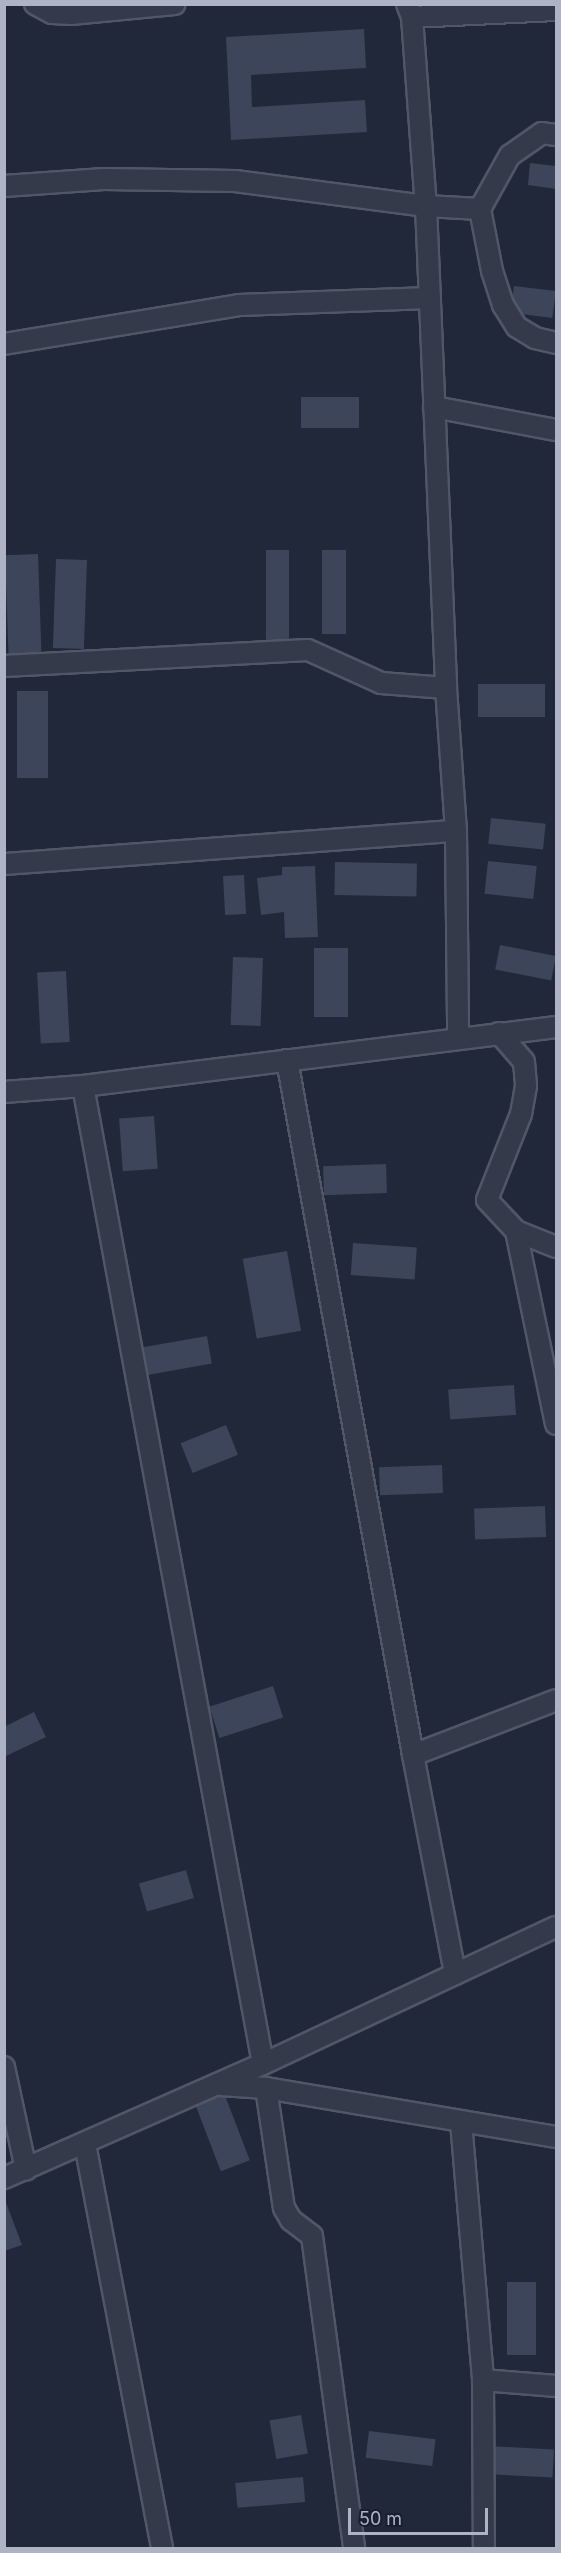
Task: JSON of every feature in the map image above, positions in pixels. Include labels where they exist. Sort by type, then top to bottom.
[{"type":"street","points":[[35,4],[52,13],[71,14],[175,4]]},
{"type":"street","points":[[458,1037],[456,831],[446,688],[426,206],[410,11],[556,10]]},
{"type":"street","points":[[556,135],[542,133],[510,155],[480,209],[492,271],[503,305],[517,327],[535,338],[556,344]]},
{"type":"street","points":[[4,186],[104,178],[236,181],[426,206],[480,209]]},
{"type":"street","points":[[4,344],[239,305],[430,298]]},
{"type":"street","points":[[434,407],[556,430]]},
{"type":"street","points":[[4,666],[308,650],[381,683],[446,688]]},
{"type":"street","points":[[4,864],[456,831]]},
{"type":"street","points":[[4,1092],[83,1086],[458,1037],[556,1027]]},
{"type":"street","points":[[499,1033],[524,1062],[526,1086],[521,1114],[487,1200],[516,1231],[556,1247]]},
{"type":"street","points":[[287,1060],[455,1974]]},
{"type":"street","points":[[83,1086],[263,2064]]},
{"type":"street","points":[[516,1231],[556,1424]]},
{"type":"street","points":[[413,1755],[556,1700]]},
{"type":"street","points":[[4,2178],[217,2085],[556,1927]]},
{"type":"street","points":[[4,2067],[26,2170]]},
{"type":"street","points":[[217,2085],[266,2088],[556,2137]]},
{"type":"street","points":[[266,2088],[285,2208],[291,2220],[312,2236],[354,2548]]},
{"type":"street","points":[[461,2122],[483,2380],[484,2548]]},
{"type":"street","points":[[85,2144],[162,2548]]},
{"type":"street","points":[[483,2380],[556,2386]]},
{"type":"building","points":[[364,29],[366,68],[251,75],[252,107],[365,100],[367,132],[231,140],[226,37]]},
{"type":"building","points":[[530,163],[556,166],[556,189],[528,185]]},
{"type":"building","points":[[514,286],[556,291],[552,318],[511,313]]},
{"type":"building","points":[[301,397],[359,397],[359,428],[301,428]]},
{"type":"building","points":[[266,550],[289,550],[289,641],[266,641]]},
{"type":"building","points":[[322,550],[346,550],[346,634],[322,634]]},
{"type":"building","points":[[38,554],[41,653],[8,654],[5,555]]},
{"type":"building","points":[[56,559],[87,560],[84,649],[53,648]]},
{"type":"building","points":[[478,684],[545,684],[545,717],[478,717]]},
{"type":"building","points":[[17,691],[48,691],[48,778],[17,778]]},
{"type":"building","points":[[491,818],[546,824],[543,850],[488,844]]},
{"type":"building","points":[[488,861],[537,866],[533,899],[485,894]]},
{"type":"building","points":[[335,862],[417,863],[416,896],[334,895]]},
{"type":"building","points":[[315,866],[318,937],[285,938],[284,912],[261,915],[257,878],[282,875],[282,867]]},
{"type":"building","points":[[244,875],[246,914],[225,915],[223,876]]},
{"type":"building","points":[[500,945],[556,956],[551,980],[495,970]]},
{"type":"building","points":[[314,948],[348,948],[348,1017],[314,1017]]},
{"type":"building","points":[[233,957],[263,958],[261,1026],[231,1025]]},
{"type":"building","points":[[66,971],[70,1042],[41,1043],[37,973]]},
{"type":"building","points":[[154,1116],[158,1169],[123,1171],[119,1118]]},
{"type":"building","points":[[386,1164],[387,1193],[324,1195],[323,1166]]},
{"type":"building","points":[[353,1243],[417,1247],[415,1279],[351,1275]]},
{"type":"building","points":[[287,1251],[301,1331],[257,1339],[243,1259]]},
{"type":"building","points":[[207,1336],[212,1364],[142,1376],[137,1348]]},
{"type":"building","points":[[514,1385],[516,1415],[450,1420],[448,1390]]},
{"type":"building","points":[[226,1425],[238,1455],[193,1473],[181,1443]]},
{"type":"building","points":[[442,1465],[443,1493],[380,1495],[379,1467]]},
{"type":"building","points":[[545,1506],[546,1537],[475,1539],[474,1508]]},
{"type":"building","points":[[273,1686],[283,1717],[219,1738],[209,1707]]},
{"type":"building","points":[[34,1712],[46,1737],[4,1757],[4,1727]]},
{"type":"building","points":[[186,1870],[194,1898],[147,1911],[139,1884]]},
{"type":"building","points":[[224,2093],[250,2160],[221,2171],[195,2104]]},
{"type":"building","points":[[4,2197],[22,2245],[4,2251]]},
{"type":"building","points":[[507,2282],[536,2282],[536,2355],[507,2355]]},
{"type":"building","points":[[301,2415],[308,2453],[276,2459],[269,2421]]},
{"type":"building","points":[[369,2431],[436,2439],[432,2466],[366,2458]]},
{"type":"building","points":[[487,2446],[554,2450],[552,2477],[486,2474]]},
{"type":"building","points":[[303,2477],[305,2502],[237,2508],[235,2483]]}]
